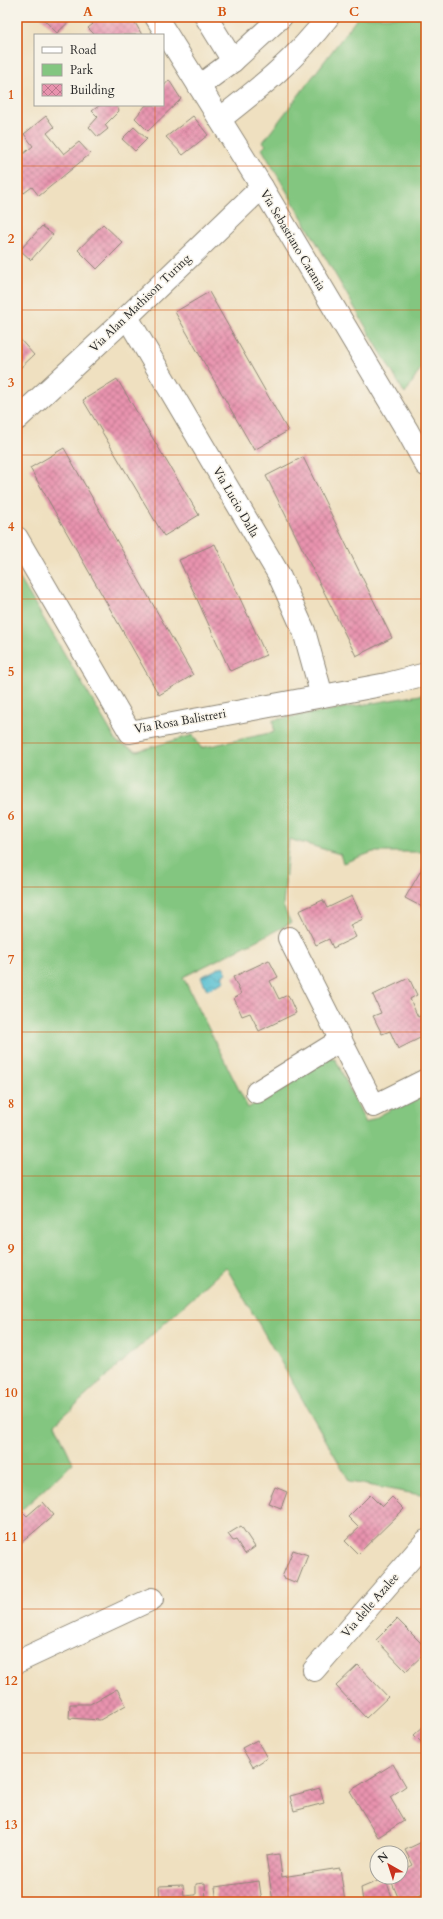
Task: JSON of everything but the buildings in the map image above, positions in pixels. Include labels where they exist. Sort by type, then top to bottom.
[{"type":"street","name":"Via Sebastiano Catania","points":[[156,17],[262,187],[424,458]]},
{"type":"street","points":[[206,17],[233,60]]},
{"type":"street","points":[[199,86],[233,60],[281,17]]},
{"type":"street","points":[[220,119],[284,67],[305,46],[328,17]]},
{"type":"street","name":"Via Alan Mathison Turing","points":[[17,419],[127,317],[262,187]]},
{"type":"street","name":"Via Lucio Dalla","points":[[127,317],[278,573],[304,631],[322,696]]},
{"type":"street","name":"Via Rosa Balistreri","points":[[17,538],[130,732],[217,714],[387,684],[426,674]]},
{"type":"street","points":[[289,938],[374,1106],[426,1080]]},
{"type":"street","points":[[257,1092],[341,1040]]},
{"type":"street","name":"Via delle Azalee","points":[[314,1670],[426,1541]]},
{"type":"street","points":[[17,1662],[152,1599]]},
{"type":"green space","points":[[358,17],[426,17],[426,360],[405,394],[262,149],[266,145],[263,142]]},
{"type":"green space","points":[[17,574],[117,742],[137,751],[193,735],[201,748],[274,732],[273,720],[426,694],[426,852],[373,852],[343,863],[340,854],[289,839],[283,906],[291,923],[183,977],[248,1108],[330,1057],[336,1060],[366,1123],[426,1090],[426,1496],[350,1482],[226,1267],[55,1424],[73,1463],[17,1514]]},
{"type":"water","points":[[223,966],[227,973],[222,976],[225,981],[207,990],[201,977]]}]
